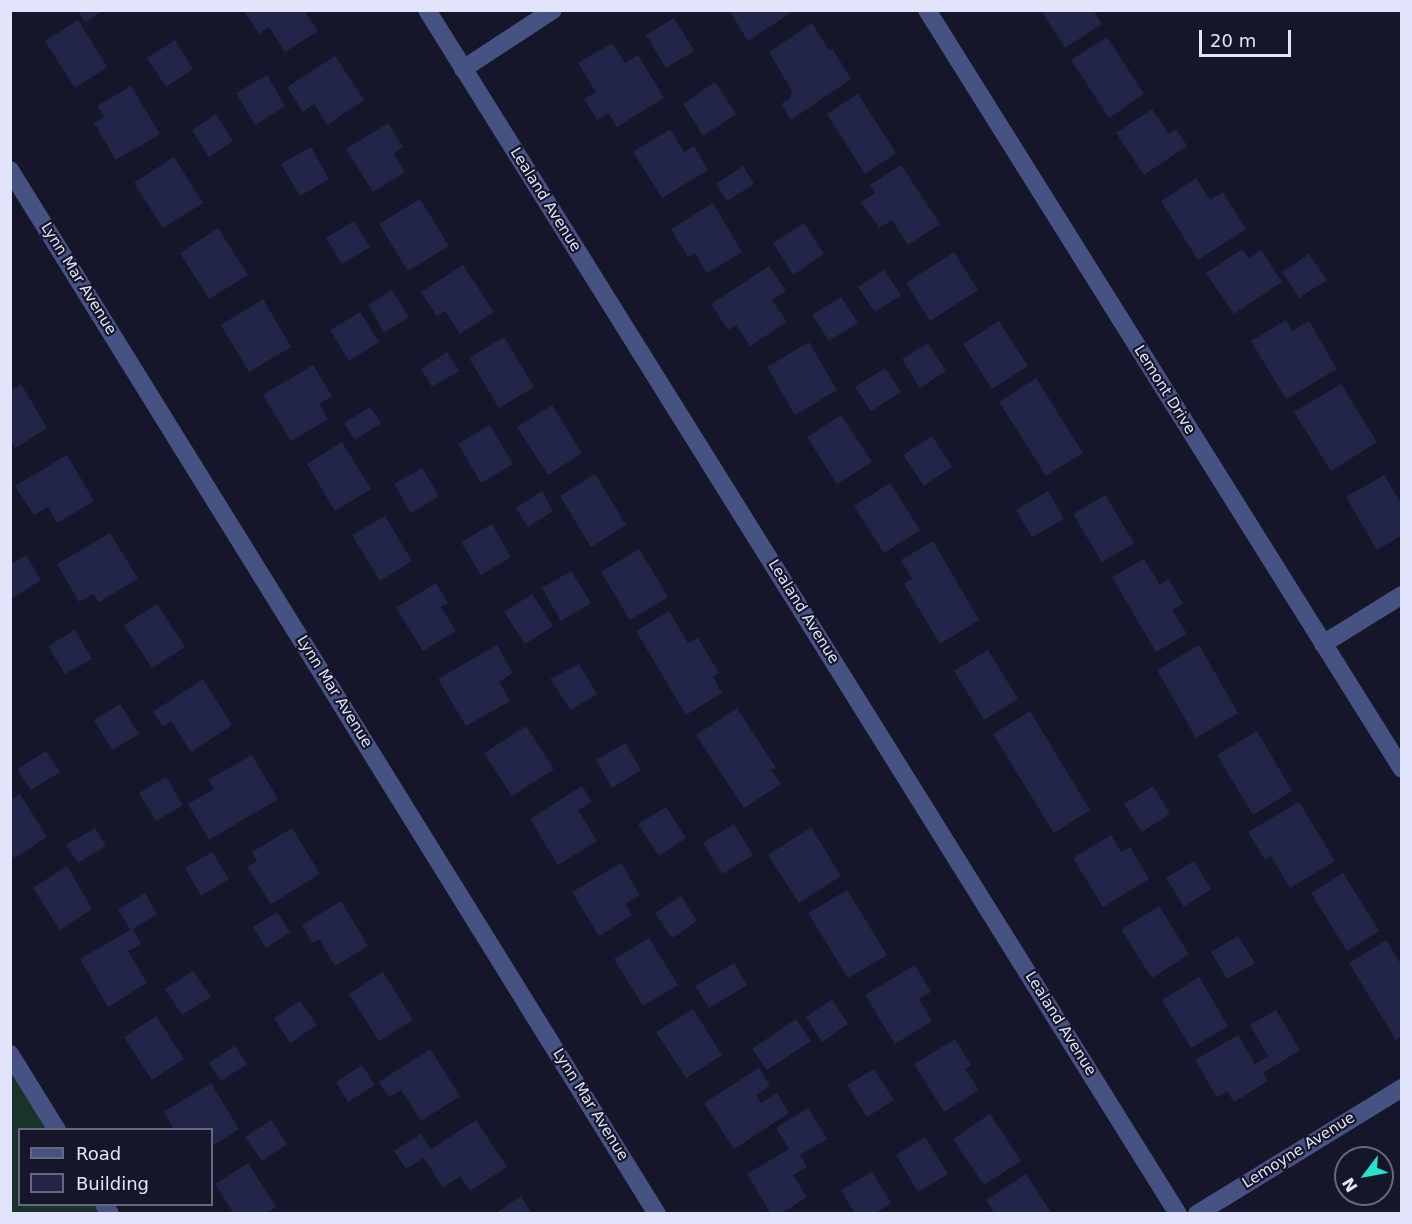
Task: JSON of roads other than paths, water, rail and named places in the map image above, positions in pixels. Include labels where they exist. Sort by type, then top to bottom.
[{"type":"street","name":"Lealand Avenue","points":[[427,10],[1178,1214]]},
{"type":"street","points":[[463,69],[553,10]]},
{"type":"street","name":"Lemont Drive","points":[[927,10],[1401,769]]},
{"type":"street","name":"Lynn Mar Avenue","points":[[10,170],[657,1214]]},
{"type":"street","points":[[1323,644],[1401,595]]},
{"type":"street","points":[[10,1054],[56,1128]]},
{"type":"street","name":"Lemoyne Avenue","points":[[1197,1214],[1401,1088]]}]
